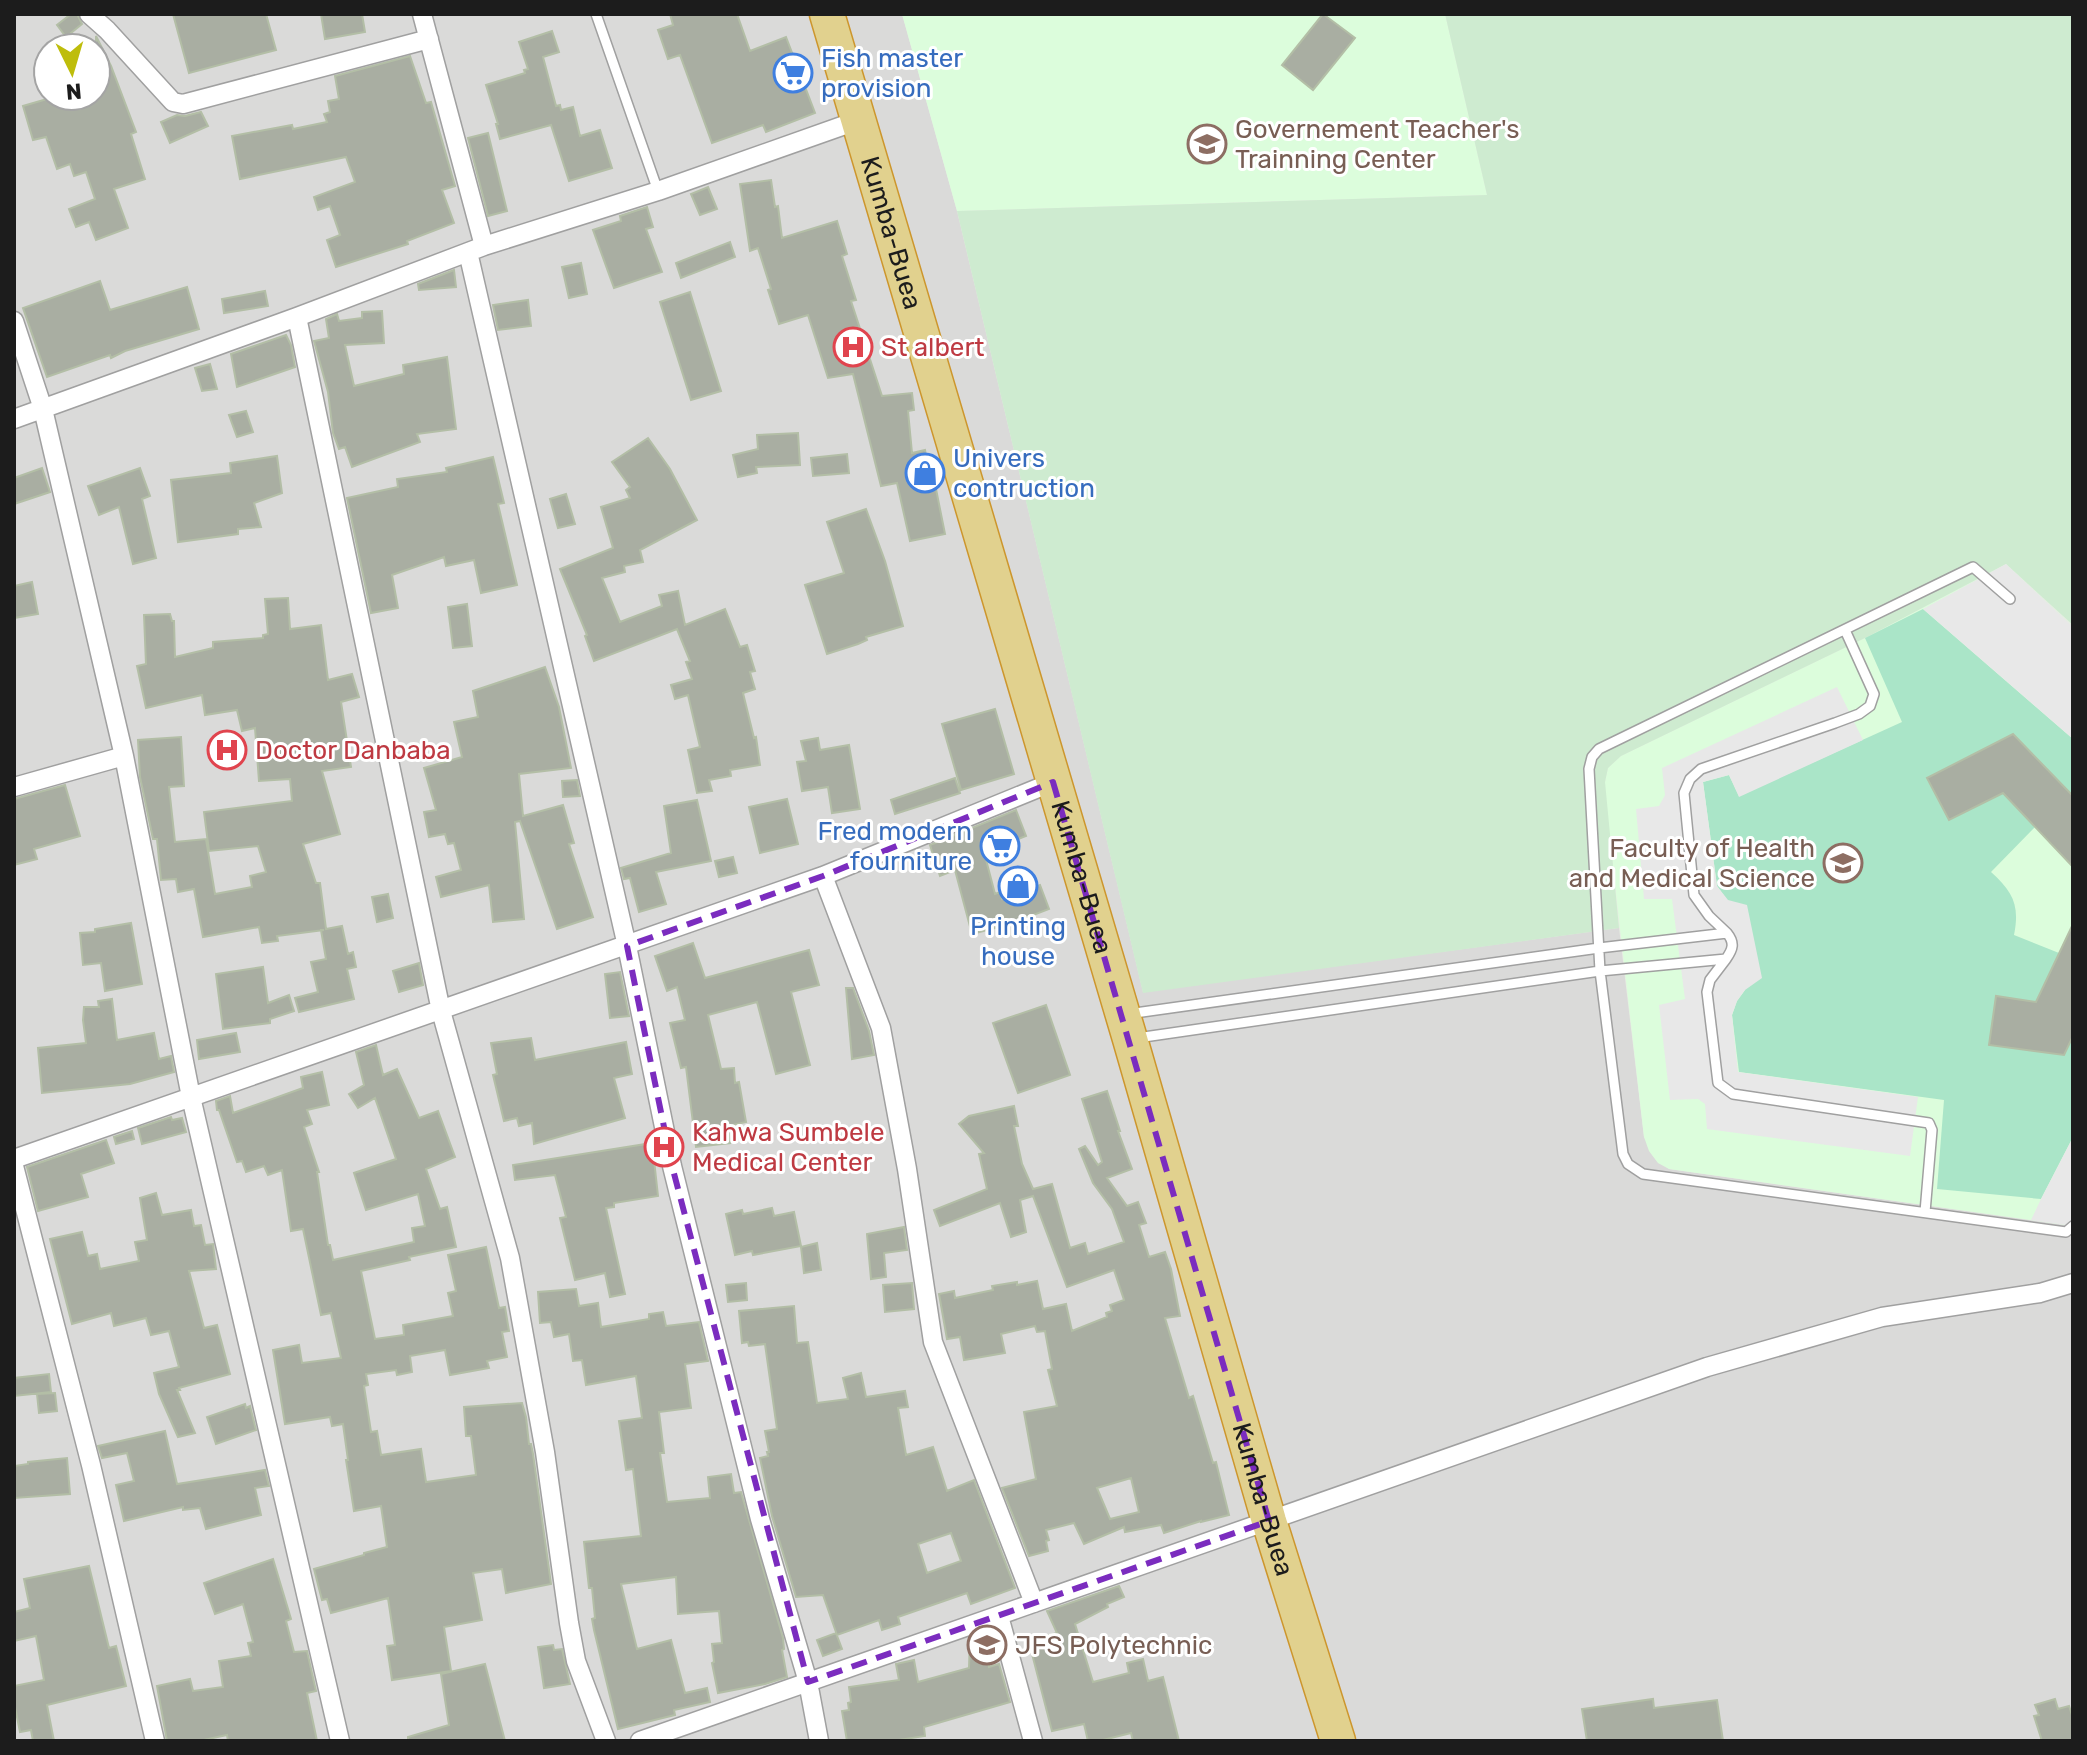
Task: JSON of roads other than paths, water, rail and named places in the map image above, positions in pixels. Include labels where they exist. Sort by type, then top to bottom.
[{"type":"highway","name":"Kumba-Buea","points":[[827,14],[1269,1521],[1338,1741]]},
{"type":"street","points":[[89,14],[173,102],[183,104],[429,39]]},
{"type":"street","points":[[422,14],[476,249],[672,1166],[760,1519],[808,1682],[819,1741]]},
{"type":"street","points":[[14,419],[476,249],[658,191],[859,120]]},
{"type":"street","points":[[297,317],[441,1011],[510,1258],[545,1452],[576,1661],[606,1741]]},
{"type":"street","points":[[14,321],[43,409],[124,756],[191,1097],[340,1741]]},
{"type":"street","points":[[14,787],[124,756]]},
{"type":"street","points":[[14,1159],[823,876],[1053,782]]},
{"type":"street","points":[[823,876],[881,1028],[907,1169],[933,1342],[1034,1603]]},
{"type":"street","points":[[14,1166],[91,1465],[155,1741]]},
{"type":"street","points":[[640,1741],[1722,1362],[1882,1317],[2040,1293],[2073,1283]]},
{"type":"street","points":[[999,1616],[1033,1741]]},
{"type":"lane","points":[[596,14],[658,191]]},
{"type":"lane","points":[[2010,599],[1973,567],[1599,749],[1592,757],[1589,769],[1600,971],[1623,1154],[1628,1164],[1643,1174],[2066,1232],[2073,1226]]},
{"type":"lane","points":[[1845,630],[1874,694],[1870,706],[1835,723],[1701,769],[1690,779],[1684,793],[1694,895],[1732,940],[1733,949],[1710,980],[1707,992],[1718,1083],[1733,1094],[1929,1123],[1932,1130],[1925,1212]]},
{"type":"lane","points":[[1126,1027],[1599,948],[1727,933]]},
{"type":"lane","points":[[1126,1027],[1726,959]]},
{"type":"place","name":"Fish master provision","points":[[793,73]]},
{"type":"place","name":"Governement Teacher's Trainning Center","points":[[1207,144]]},
{"type":"place","name":"St albert","points":[[853,347]]},
{"type":"place","name":"Univers contruction","points":[[925,473]]},
{"type":"place","name":"Doctor Danbaba","points":[[227,750]]},
{"type":"place","name":"Fred modern fourniture","points":[[1000,846]]},
{"type":"place","name":"Faculty of Health and Medical Science","points":[[1843,863]]},
{"type":"place","name":"Printing house","points":[[1018,886]]},
{"type":"place","name":"Kahwa Sumbele Medical Center","points":[[664,1147]]},
{"type":"place","name":"JFS Polytechnic","points":[[987,1645]]}]
